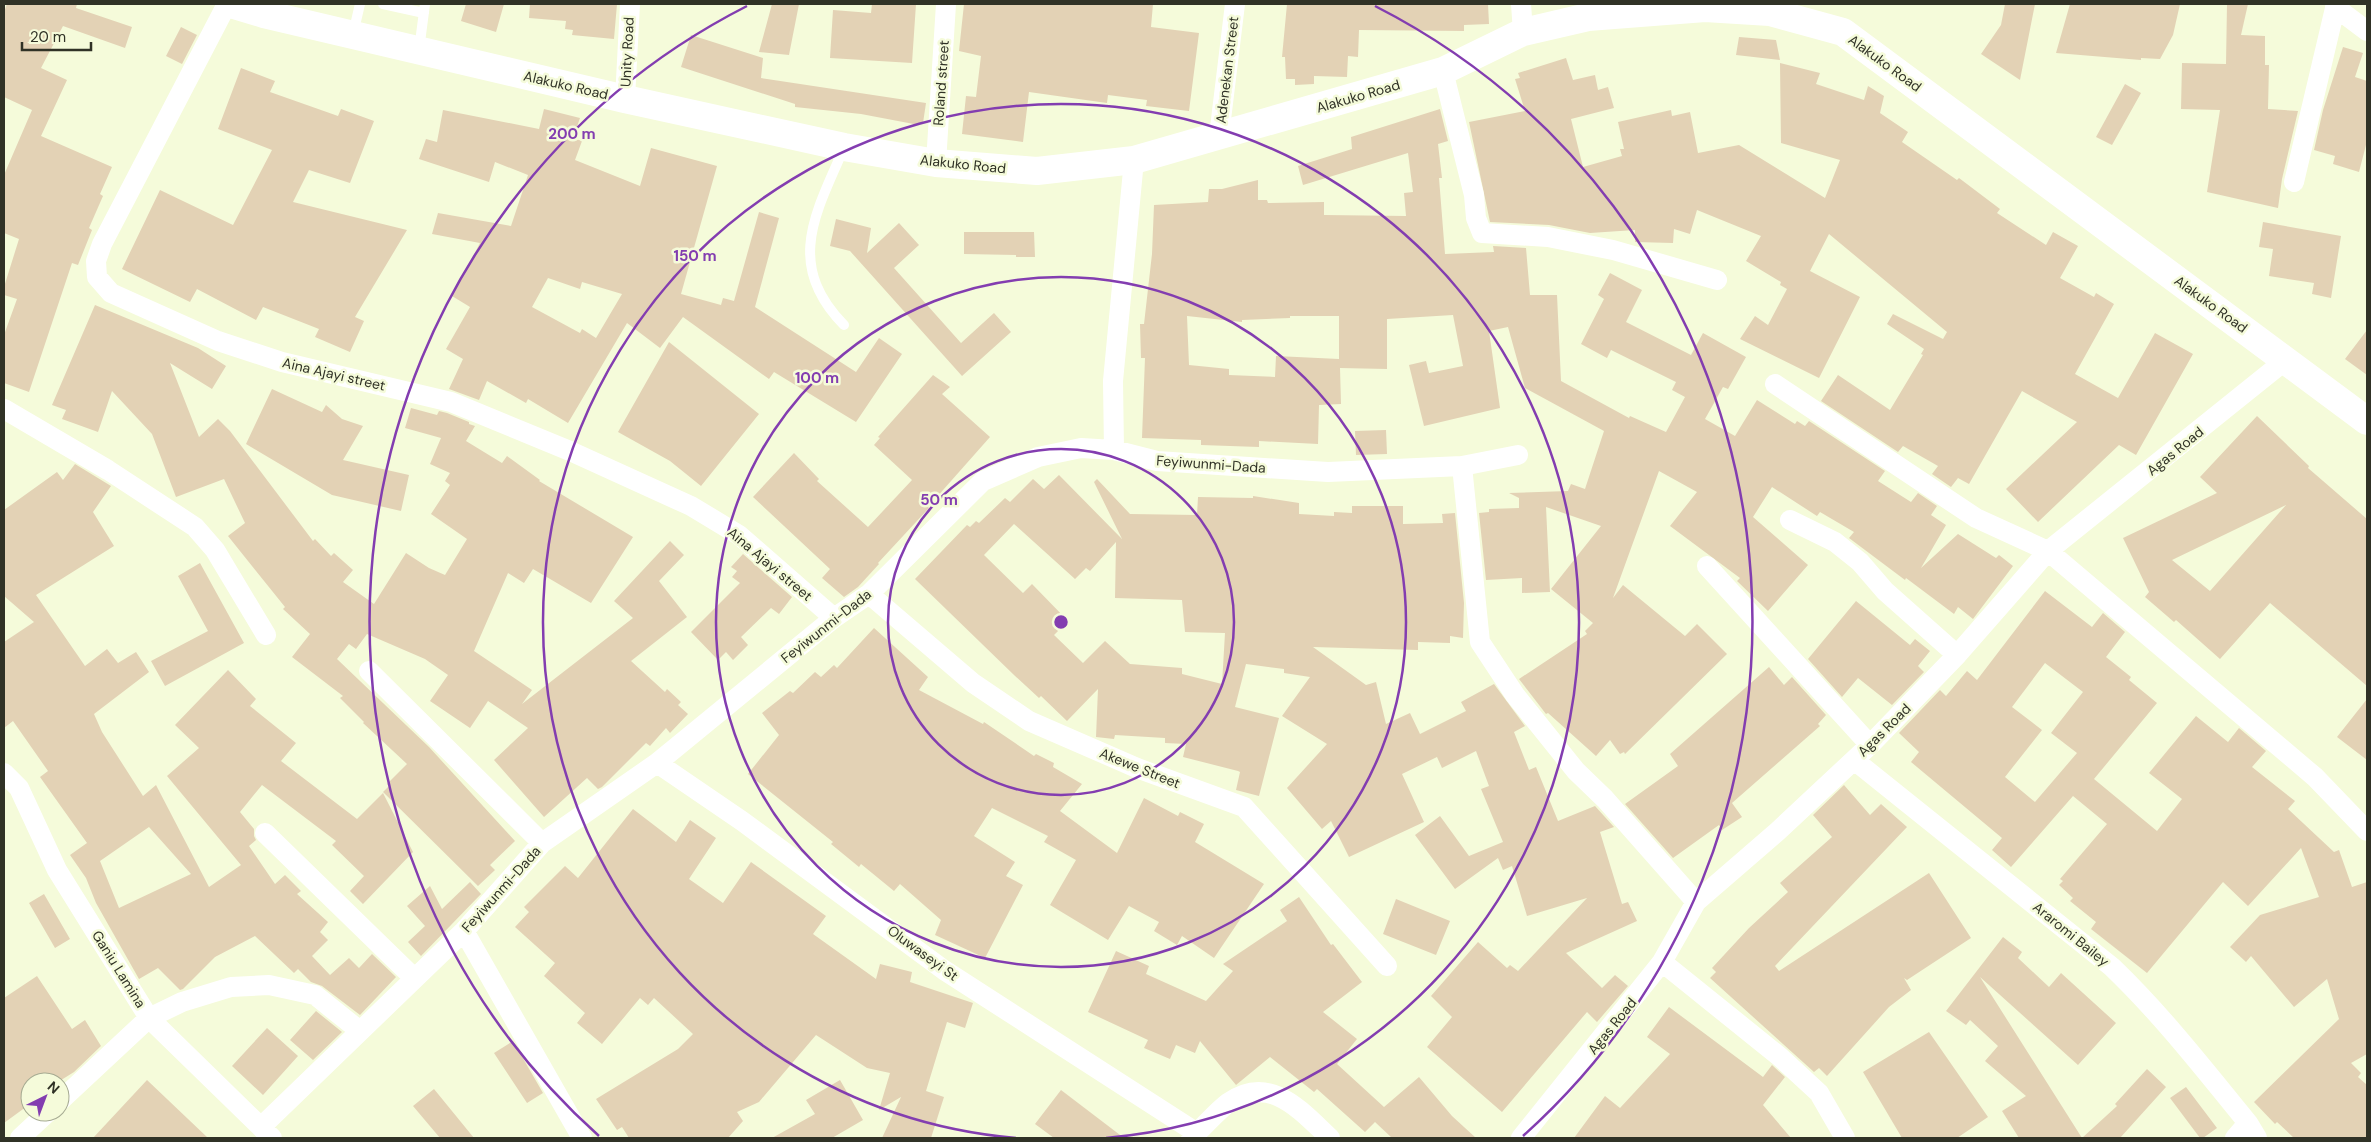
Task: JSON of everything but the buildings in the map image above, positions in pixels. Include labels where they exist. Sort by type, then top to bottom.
[{"type":"main road","name":"Alakuko Road","points":[[230,4],[264,9],[352,35],[625,99],[844,147],[936,163],[1037,171],[1134,160],[1443,71],[1524,32],[1588,17],[1706,6],[1770,12],[1843,32],[2287,359],[2367,421]]},
{"type":"street","name":"Aina Ajayi street","points":[[227,4],[102,244],[96,261],[97,277],[111,293],[218,341],[282,362],[451,402],[691,506],[739,535],[834,618]]},
{"type":"street","name":"Unity Road","points":[[625,99],[630,4]]},
{"type":"street","name":"Roland street","points":[[936,163],[946,4]]},
{"type":"street","name":"Adenekan Street","points":[[1219,136],[1235,4]]},
{"type":"street","points":[[1521,4],[1524,32]]},
{"type":"street","points":[[2294,182],[2335,6],[2367,31]]},
{"type":"street","points":[[1443,71],[1474,195],[1476,218],[1482,233],[1557,239],[1613,250],[1717,280]]},
{"type":"street","points":[[1114,450],[1113,381],[1134,160]]},
{"type":"street","name":"Agas Road","points":[[1521,1138],[1662,962],[1696,902],[1778,831],[1870,745],[1957,655],[2048,551],[2287,359]]},
{"type":"street","points":[[1776,384],[1976,518],[2048,551],[2315,777],[2367,831]]},
{"type":"street","points":[[4,409],[108,470],[194,527],[215,550],[266,635]]},
{"type":"street","name":"Feyiwunmi-Dada","points":[[266,1133],[360,1031],[464,932],[542,843],[657,763],[834,618],[869,594],[984,481],[1038,456],[1081,448],[1114,450],[1157,461],[1328,472],[1462,466],[1518,455]]},
{"type":"street","points":[[1462,466],[1480,642],[1515,695],[1576,771],[1605,799],[1696,902]]},
{"type":"street","points":[[1790,520],[1835,542],[1860,562],[1885,591],[1957,655]]},
{"type":"street","points":[[1707,566],[1870,745]]},
{"type":"street","name":"Akewe Street","points":[[869,594],[973,683],[1029,721],[1137,768],[1244,807],[1387,966]]},
{"type":"street","points":[[369,672],[542,843]]},
{"type":"street","name":"Araromi Bailey","points":[[1854,760],[2112,967],[2143,997],[2252,1130]]},
{"type":"street","name":"Oluwaseyi St","points":[[657,763],[742,821],[944,970],[1194,1136]]},
{"type":"street","name":"Ganiu Lamina","points":[[4,773],[19,788],[57,870],[149,1018],[266,1133]]},
{"type":"street","points":[[265,833],[414,978]]},
{"type":"street","points":[[464,932],[582,1138]]},
{"type":"street","points":[[1662,962],[1780,1057],[1819,1093],[1846,1138]]},
{"type":"street","points":[[70,1092],[149,1018],[182,1002],[231,987],[269,985],[315,995],[360,1031]]},
{"type":"street","points":[[1194,1136],[1228,1103],[1254,1092],[1277,1094],[1302,1112],[1330,1138]]},
{"type":"street","points":[[20,1138],[37,1122]]},
{"type":"street","points":[[2235,1138],[2252,1130]]},
{"type":"lane","points":[[352,35],[360,4]]},
{"type":"lane","points":[[383,4],[424,8],[419,51]]},
{"type":"lane","points":[[844,147],[820,204],[809,241],[810,260],[817,288],[828,309],[844,325]]}]
